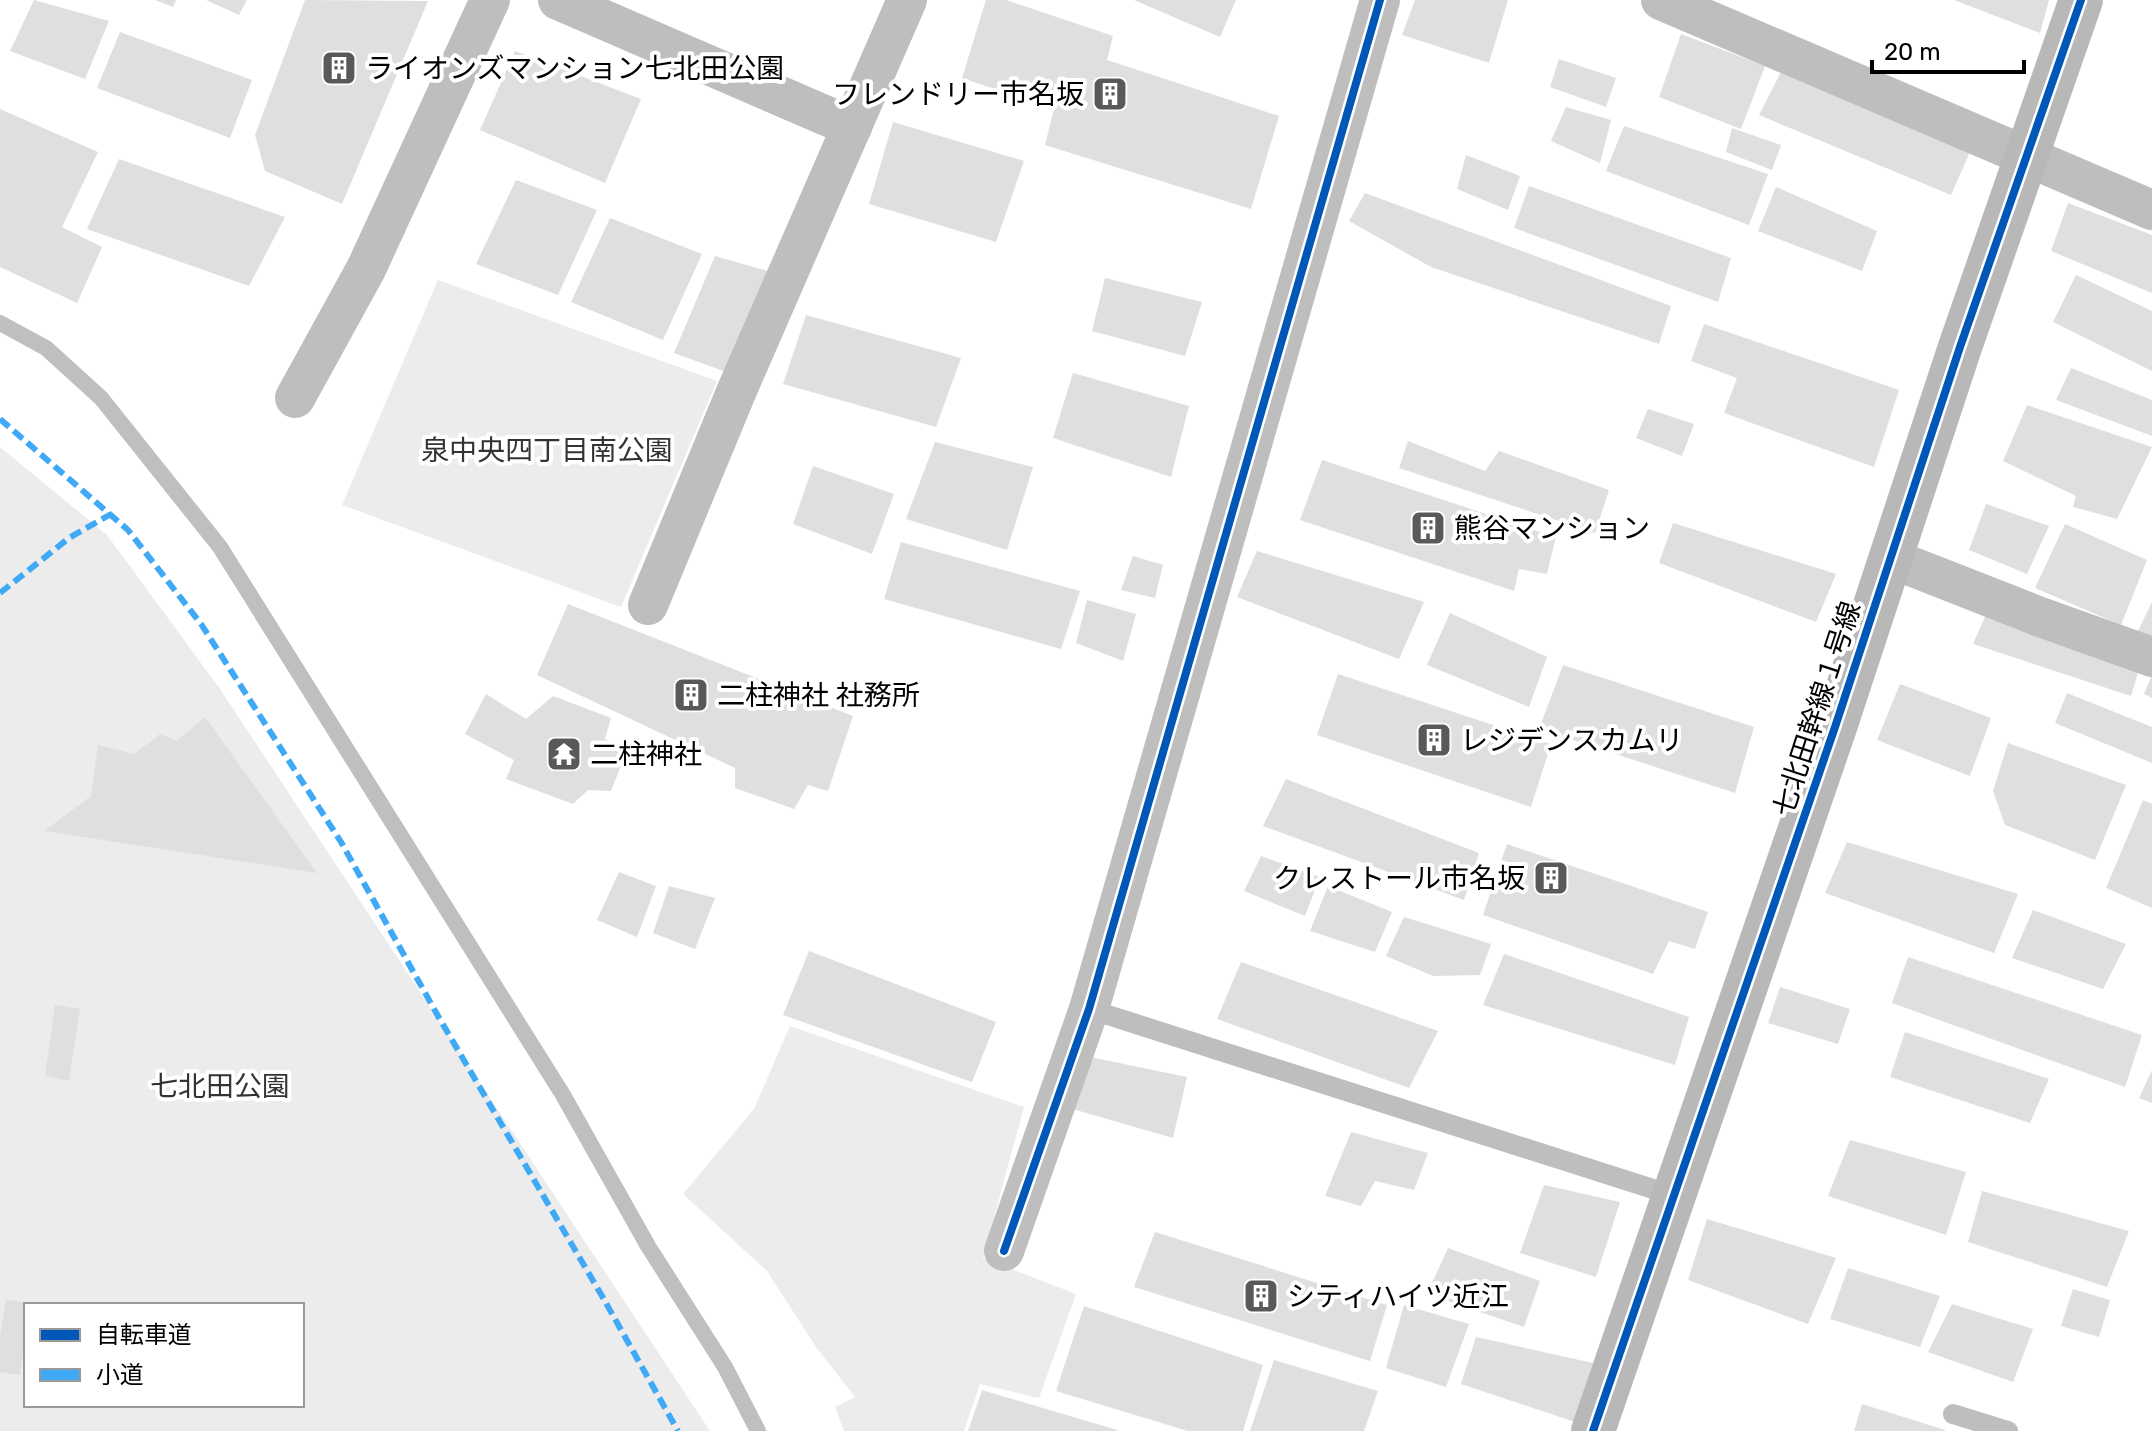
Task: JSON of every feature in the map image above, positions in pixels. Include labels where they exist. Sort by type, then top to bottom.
[{"type":"street","points":[[295,398],[366,269],[490,0]]},
{"type":"street","points":[[558,0],[852,127]]},
{"type":"street","points":[[648,605],[737,390],[907,0]]},
{"type":"street","points":[[1004,1251],[1089,1009],[1380,0]]},
{"type":"street","points":[[1661,0],[2152,210]]},
{"type":"street","name":"七北田幹線１号線","points":[[1593,1431],[1825,758],[1960,347],[2081,0]]},
{"type":"street","points":[[1890,558],[2152,657]]},
{"type":"lane","points":[[1089,1009],[1675,1196]]},
{"type":"lane","points":[[1953,1414],[2008,1431]]},
{"type":"green space","name":"泉中央四丁目南公園","points":[[438,280],[717,381],[621,607],[342,505]]},
{"type":"green space","name":"七北田公園","points":[[0,447],[107,535],[220,689],[710,1431],[0,1431]]},
{"type":"green space","points":[[790,1026],[1024,1107],[983,1258],[1076,1294],[1039,1398],[980,1384],[964,1431],[844,1431],[835,1407],[855,1397],[816,1347],[767,1271],[683,1194],[754,1109]]},
{"type":"building","points":[[34,0],[109,21],[85,79],[10,51]]},
{"type":"building","points":[[155,0],[176,0],[173,7]]},
{"type":"building","points":[[206,0],[247,0],[239,15]]},
{"type":"building","name":"ライオンズマンション七北田公園","points":[[305,0],[428,1],[342,204],[265,171],[255,135]]},
{"type":"building","name":"フレンドリー市名坂","points":[[986,0],[1006,0],[1113,36],[1107,60],[1279,116],[1251,209],[1045,145],[1054,109],[962,78]]},
{"type":"building","points":[[1134,0],[1236,0],[1220,37]]},
{"type":"building","points":[[1415,0],[1508,0],[1489,63],[1402,35]]},
{"type":"building","points":[[1954,0],[2049,0],[2040,33]]},
{"type":"building","points":[[120,32],[252,80],[230,138],[97,88]]},
{"type":"building","points":[[1681,34],[1765,66],[1741,129],[1659,97]]},
{"type":"building","points":[[515,51],[641,99],[605,183],[480,130]]},
{"type":"building","points":[[1559,59],[1616,78],[1606,107],[1550,87]]},
{"type":"building","points":[[1781,72],[1970,152],[1951,195],[1759,115]]},
{"type":"building","points":[[1566,107],[1611,120],[1600,163],[1551,141]]},
{"type":"building","points":[[0,109],[98,152],[62,227],[102,247],[77,303],[0,267]]},
{"type":"building","points":[[893,122],[1024,161],[996,242],[869,204]]},
{"type":"building","points":[[1624,126],[1768,174],[1749,225],[1606,171]]},
{"type":"building","points":[[1732,128],[1781,145],[1772,170],[1726,152]]},
{"type":"building","points":[[1466,155],[1520,176],[1508,210],[1457,189]]},
{"type":"building","points":[[119,159],[285,217],[249,286],[87,229]]},
{"type":"building","points":[[516,180],[597,210],[558,295],[476,264]]},
{"type":"building","points":[[1529,186],[1731,258],[1718,302],[1514,228]]},
{"type":"building","points":[[1776,187],[1877,231],[1862,271],[1758,231]]},
{"type":"building","points":[[1365,193],[1671,306],[1659,344],[1431,267],[1349,221]]},
{"type":"building","points":[[2068,203],[2152,235],[2152,293],[2051,251]]},
{"type":"building","points":[[610,218],[702,254],[663,340],[571,302]]},
{"type":"building","points":[[715,256],[775,273],[726,372],[674,353]]},
{"type":"building","points":[[2076,275],[2152,311],[2152,371],[2053,322]]},
{"type":"building","points":[[1105,278],[1202,302],[1185,356],[1092,331]]},
{"type":"building","points":[[806,315],[961,358],[936,427],[783,384]]},
{"type":"building","points":[[1704,324],[1899,390],[1874,467],[1724,413],[1737,378],[1691,361]]},
{"type":"building","points":[[2071,368],[2152,400],[2152,436],[2056,400]]},
{"type":"building","points":[[1073,373],[1189,406],[1171,477],[1053,438]]},
{"type":"building","points":[[2027,405],[2152,447],[2117,519],[2073,507],[2076,496],[2003,461]]},
{"type":"building","points":[[1648,409],[1694,424],[1682,456],[1636,438]]},
{"type":"building","points":[[1408,441],[1485,471],[1499,451],[1609,490],[1595,533],[1399,468]]},
{"type":"building","points":[[935,442],[1033,467],[1007,550],[906,519]]},
{"type":"building","name":"熊谷マンション","points":[[1322,460],[1556,537],[1547,574],[1519,569],[1514,591],[1300,520]]},
{"type":"building","points":[[813,466],[894,494],[872,554],[793,524]]},
{"type":"building","points":[[1986,504],[2049,526],[2027,574],[1969,550]]},
{"type":"building","points":[[1673,523],[1836,574],[1816,622],[1659,563]]},
{"type":"building","points":[[2065,524],[2147,560],[2121,625],[2035,588]]},
{"type":"building","points":[[901,542],[1080,591],[1061,649],[884,599]]},
{"type":"building","points":[[1257,551],[1424,602],[1399,659],[1237,597]]},
{"type":"building","points":[[1133,556],[1163,565],[1155,598],[1121,590]]},
{"type":"building","points":[[1087,600],[1136,614],[1123,661],[1076,643]]},
{"type":"building","points":[[2152,602],[2152,646],[2134,639]]},
{"type":"building","name":"二柱神社 社務所","points":[[568,604],[853,716],[828,791],[808,785],[794,809],[735,788],[735,768],[537,675]]},
{"type":"building","points":[[1988,610],[2140,666],[2131,696],[1973,644]]},
{"type":"building","points":[[1450,613],[1547,657],[1529,707],[1427,665]]},
{"type":"building","points":[[1563,665],[1754,727],[1735,793],[1539,729]]},
{"type":"building","name":"レジデンスカムリ","points":[[1338,674],[1551,744],[1531,807],[1317,735]]},
{"type":"building","points":[[2152,675],[2152,698],[2144,694]]},
{"type":"building","points":[[1900,684],[1991,718],[1970,776],[1877,740]]},
{"type":"building","points":[[2067,693],[2152,727],[2152,763],[2055,723]]},
{"type":"building","name":"二柱神社","points":[[486,694],[526,719],[553,696],[611,718],[605,739],[628,748],[611,791],[588,790],[573,804],[506,779],[514,760],[465,734]]},
{"type":"building","points":[[205,717],[317,873],[44,831],[91,796],[98,745],[134,754],[160,734],[177,741]]},
{"type":"building","points":[[2008,743],[2126,785],[2095,860],[2005,825],[1993,791]]},
{"type":"building","points":[[1286,779],[1479,853],[1464,900],[1263,826]]},
{"type":"building","points":[[2143,800],[2152,804],[2152,908],[2106,888]]},
{"type":"building","points":[[1847,842],[2018,894],[1994,953],[1825,893]]},
{"type":"building","name":"クレストール市名坂","points":[[1507,844],[1708,912],[1695,949],[1669,941],[1653,974],[1483,915]]},
{"type":"building","points":[[1261,856],[1320,877],[1305,916],[1244,891]]},
{"type":"building","points":[[619,872],[656,886],[637,937],[597,920]]},
{"type":"building","points":[[669,886],[715,898],[695,949],[653,933]]},
{"type":"building","points":[[1328,886],[1392,912],[1375,952],[1310,931]]},
{"type":"building","points":[[2033,910],[2126,944],[2103,989],[2012,958]]},
{"type":"building","points":[[1404,917],[1491,944],[1480,975],[1433,976],[1386,956]]},
{"type":"building","points":[[809,951],[996,1022],[972,1082],[783,1015]]},
{"type":"building","points":[[1504,954],[1689,1017],[1675,1065],[1483,1005]]},
{"type":"building","points":[[1908,957],[2142,1035],[2125,1087],[1892,1003]]},
{"type":"building","points":[[1241,962],[1438,1031],[1409,1088],[1217,1019]]},
{"type":"building","points":[[1780,987],[1850,1009],[1838,1044],[1768,1023]]},
{"type":"building","points":[[55,1005],[80,1009],[69,1081],[45,1076]]},
{"type":"building","points":[[1905,1032],[2049,1079],[2030,1123],[1890,1077]]},
{"type":"building","points":[[1090,1057],[1187,1077],[1173,1138],[1069,1108]]},
{"type":"building","points":[[2152,1070],[2152,1103],[2139,1098]]},
{"type":"building","points":[[1351,1132],[1428,1153],[1414,1190],[1375,1181],[1361,1206],[1325,1196]]},
{"type":"building","points":[[1850,1140],[1966,1172],[1946,1235],[1828,1196]]},
{"type":"building","points":[[1544,1185],[1620,1202],[1596,1277],[1520,1253]]},
{"type":"building","points":[[1982,1191],[2129,1231],[2107,1287],[1968,1242]]},
{"type":"building","points":[[1707,1219],[1836,1258],[1808,1324],[1688,1280]]},
{"type":"building","name":"シティハイツ近江","points":[[1155,1232],[1387,1305],[1370,1361],[1134,1287]]},
{"type":"building","points":[[1448,1248],[1540,1281],[1524,1327],[1427,1294]]},
{"type":"building","points":[[1848,1268],[1940,1296],[1920,1347],[1830,1319]]},
{"type":"building","points":[[2073,1289],[2110,1300],[2099,1337],[2061,1326]]},
{"type":"building","points":[[6,1300],[32,1303],[24,1303],[24,1347],[20,1375],[0,1372],[0,1337]]},
{"type":"building","points":[[1952,1304],[2033,1329],[2013,1382],[1928,1352]]},
{"type":"building","points":[[1404,1305],[1469,1324],[1446,1387],[1386,1368]]},
{"type":"building","points":[[1084,1306],[1263,1365],[1243,1431],[1188,1431],[1056,1391]]},
{"type":"building","points":[[1476,1337],[1593,1363],[1575,1422],[1461,1384]]},
{"type":"building","points":[[1274,1360],[1378,1391],[1364,1431],[1250,1431]]},
{"type":"building","points":[[982,1390],[1117,1430],[968,1431]]},
{"type":"building","points":[[1862,1404],[1945,1430],[1945,1431],[1854,1431]]},
{"type":"waterway","points":[[0,323],[46,348],[101,398],[220,547],[563,1095],[648,1246],[725,1367],[758,1431]]},
{"type":"marked path","points":[[0,419],[128,530],[201,624],[341,842],[678,1431]]},
{"type":"marked path","points":[[0,593],[69,538],[111,514]]},
{"type":"cycle path","points":[[1004,1251],[1089,1009],[1380,0]]},
{"type":"cycle path","points":[[1593,1431],[1835,727],[1960,347],[2081,0]]},
{"type":"place","name":"ライオンズマンション七北田公園","points":[[339,68]]},
{"type":"place","name":"フレンドリー市名坂","points":[[1110,94]]},
{"type":"place","name":"熊谷マンション","points":[[1428,528]]},
{"type":"place","name":"二柱神社 社務所","points":[[691,695]]},
{"type":"place","name":"レジデンスカムリ","points":[[1434,740]]},
{"type":"place","name":"二柱神社","points":[[564,754]]},
{"type":"place","name":"クレストール市名坂","points":[[1551,878]]},
{"type":"place","name":"シティハイツ近江","points":[[1261,1296]]}]
